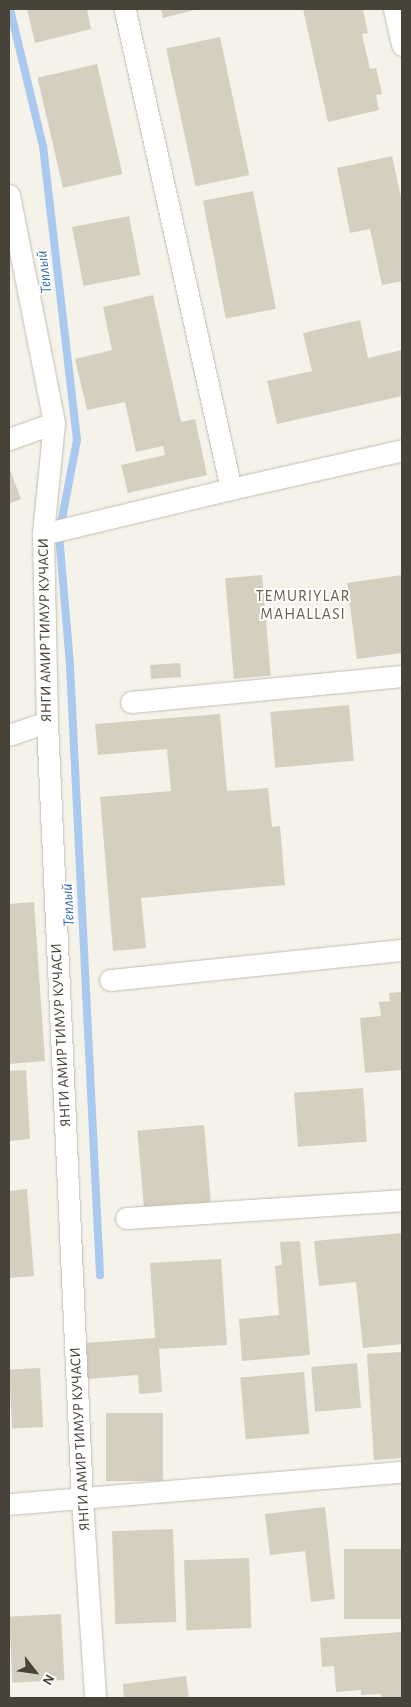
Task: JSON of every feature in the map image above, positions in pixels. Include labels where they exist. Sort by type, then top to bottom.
[{"type":"street","points":[[124,9],[231,490]]},
{"type":"street","points":[[394,9],[402,45]]},
{"type":"street","name":"ЯНГИ АМИР ТИМУР КУЧАСИ","points":[[9,196],[54,423],[42,534],[47,722],[82,1500],[94,1698]]},
{"type":"street","points":[[9,439],[54,423]]},
{"type":"street","points":[[42,534],[402,450]]},
{"type":"street","points":[[131,702],[402,676]]},
{"type":"street","points":[[9,735],[47,722]]},
{"type":"street","points":[[110,980],[402,950]]},
{"type":"street","points":[[126,1218],[402,1200]]},
{"type":"street","points":[[9,1504],[82,1500],[402,1472]]},
{"type":"building","points":[[27,9],[87,9],[91,29],[35,43]]},
{"type":"building","points":[[161,9],[198,9],[163,18]]},
{"type":"building","points":[[303,9],[363,10],[368,33],[362,34],[370,69],[376,68],[382,94],[376,95],[379,110],[328,122]]},
{"type":"building","points":[[220,37],[249,175],[196,186],[166,48]]},
{"type":"building","points":[[97,64],[122,174],[63,188],[38,78]]},
{"type":"building","points":[[392,156],[402,202],[402,281],[382,285],[370,229],[350,233],[337,168]]},
{"type":"building","points":[[253,191],[276,309],[226,319],[203,201]]},
{"type":"building","points":[[129,216],[140,275],[84,286],[72,227]]},
{"type":"building","points":[[153,295],[181,422],[195,419],[207,475],[128,493],[121,465],[165,455],[163,446],[136,452],[125,402],[87,410],[75,359],[112,350],[103,307]]},
{"type":"building","points":[[360,320],[368,358],[402,350],[402,396],[277,424],[267,381],[312,371],[303,333]]},
{"type":"building","points":[[9,467],[21,499],[9,504]]},
{"type":"building","points":[[262,575],[271,676],[234,679],[225,578]]},
{"type":"building","points":[[402,575],[402,653],[357,659],[347,583]]},
{"type":"building","points":[[180,663],[181,677],[151,679],[150,665]]},
{"type":"building","points":[[349,705],[354,761],[275,768],[270,712]]},
{"type":"building","points":[[220,714],[227,791],[268,788],[272,827],[280,826],[285,885],[141,898],[146,948],[113,951],[100,797],[171,791],[167,749],[98,755],[95,724]]},
{"type":"building","points":[[34,902],[45,1061],[9,1064],[9,904]]},
{"type":"building","points":[[402,992],[402,1070],[365,1073],[360,1018],[381,1016],[379,1002],[390,1001],[389,993]]},
{"type":"building","points":[[26,1070],[30,1139],[9,1141],[9,1071]]},
{"type":"building","points":[[363,1088],[367,1142],[298,1147],[294,1093]]},
{"type":"building","points":[[204,1125],[211,1205],[144,1211],[137,1131]]},
{"type":"building","points":[[27,1189],[34,1276],[9,1278],[9,1191]]},
{"type":"building","points":[[402,1233],[402,1344],[363,1348],[356,1282],[319,1286],[314,1241]]},
{"type":"building","points":[[300,1241],[310,1355],[242,1361],[239,1319],[279,1315],[275,1266],[282,1265],[280,1242]]},
{"type":"building","points":[[221,1259],[227,1345],[159,1349],[162,1392],[139,1394],[138,1375],[87,1379],[85,1343],[155,1338],[150,1263]]},
{"type":"building","points":[[402,1352],[402,1458],[374,1460],[367,1354]]},
{"type":"building","points":[[357,1363],[361,1408],[315,1412],[311,1367]]},
{"type":"building","points":[[40,1368],[43,1427],[12,1429],[9,1370]]},
{"type":"building","points":[[304,1372],[309,1434],[246,1439],[240,1378]]},
{"type":"building","points":[[106,1413],[163,1413],[163,1481],[106,1481]]},
{"type":"building","points":[[325,1507],[335,1599],[311,1602],[305,1551],[270,1555],[265,1514]]},
{"type":"building","points":[[173,1529],[176,1622],[115,1624],[112,1531]]},
{"type":"building","points":[[344,1549],[402,1549],[402,1619],[344,1619]]},
{"type":"building","points":[[249,1558],[251,1628],[186,1630],[184,1560]]},
{"type":"building","points":[[61,1614],[64,1680],[13,1683],[9,1617]]},
{"type":"building","points":[[402,1632],[402,1698],[381,1698],[381,1694],[361,1695],[361,1690],[336,1692],[334,1666],[322,1667],[320,1638]]},
{"type":"building","points":[[186,1676],[189,1698],[124,1698],[123,1684]]},
{"type":"waterway","name":"Теплый","points":[[10,9],[43,146],[77,440],[59,534],[70,666],[100,1275]]},
{"type":"district","name":"TEMURIYLAR MAHALLASI","points":[[303,605]]}]
